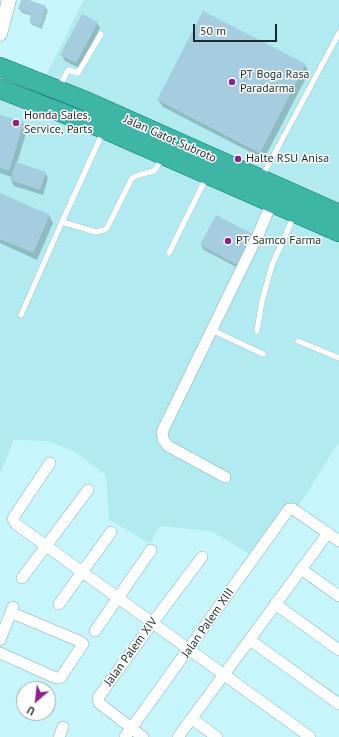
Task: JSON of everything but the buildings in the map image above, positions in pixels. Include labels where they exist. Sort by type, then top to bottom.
[{"type":"highway","name":"Jalan Gatot Subroto","points":[[0,67],[58,90],[339,214]]},
{"type":"highway","name":"Jalan Gatot Subroto","points":[[0,89],[164,154],[339,232]]},
{"type":"street","points":[[0,34],[9,0]]},
{"type":"street","points":[[226,477],[168,446],[163,439],[162,432],[272,202]]},
{"type":"street","points":[[50,464],[14,519],[16,524],[310,737]]},
{"type":"street","points":[[22,578],[48,546],[88,490]]},
{"type":"street","name":"Jalan Palem XIII","points":[[128,733],[290,508],[328,533]]},
{"type":"street","points":[[59,604],[111,532]]},
{"type":"street","points":[[178,737],[328,533],[339,541]]},
{"type":"street","points":[[95,631],[151,550]]},
{"type":"street","name":"Jalan Palem XIV","points":[[143,737],[128,733],[100,703],[98,698],[202,558]]},
{"type":"street","points":[[301,569],[339,596]]},
{"type":"street","points":[[275,604],[339,650]]},
{"type":"street","points":[[0,640],[12,610],[82,643],[59,678],[0,654]]},
{"type":"street","points":[[250,640],[339,704]]},
{"type":"street","points":[[192,719],[217,737]]},
{"type":"lane","points":[[261,179],[339,33]]},
{"type":"lane","points":[[58,90],[68,70],[78,73],[101,34]]},
{"type":"lane","points":[[20,315],[104,129]]},
{"type":"lane","points":[[62,222],[96,232],[107,228],[132,178],[154,171],[164,154]]},
{"type":"lane","points":[[169,254],[208,174]]},
{"type":"lane","points":[[257,331],[262,301],[272,265],[295,212]]},
{"type":"lane","points":[[212,330],[263,354]]},
{"type":"lane","points":[[298,341],[339,358]]},
{"type":"shaded area","points":[[84,0],[339,0],[339,442],[299,505],[255,557],[211,531],[160,526],[150,544],[109,519],[106,475],[75,452],[48,441],[14,440],[0,474],[0,92],[32,103]]},
{"type":"place","name":"PT Boga Rasa Paradarma","points":[[232,82]]},
{"type":"place","name":"Honda Sales, Service, Parts","points":[[16,123]]},
{"type":"place","name":"Halte RSU Anisa","points":[[238,159]]},
{"type":"place","name":"PT Samco Farma","points":[[228,241]]}]
